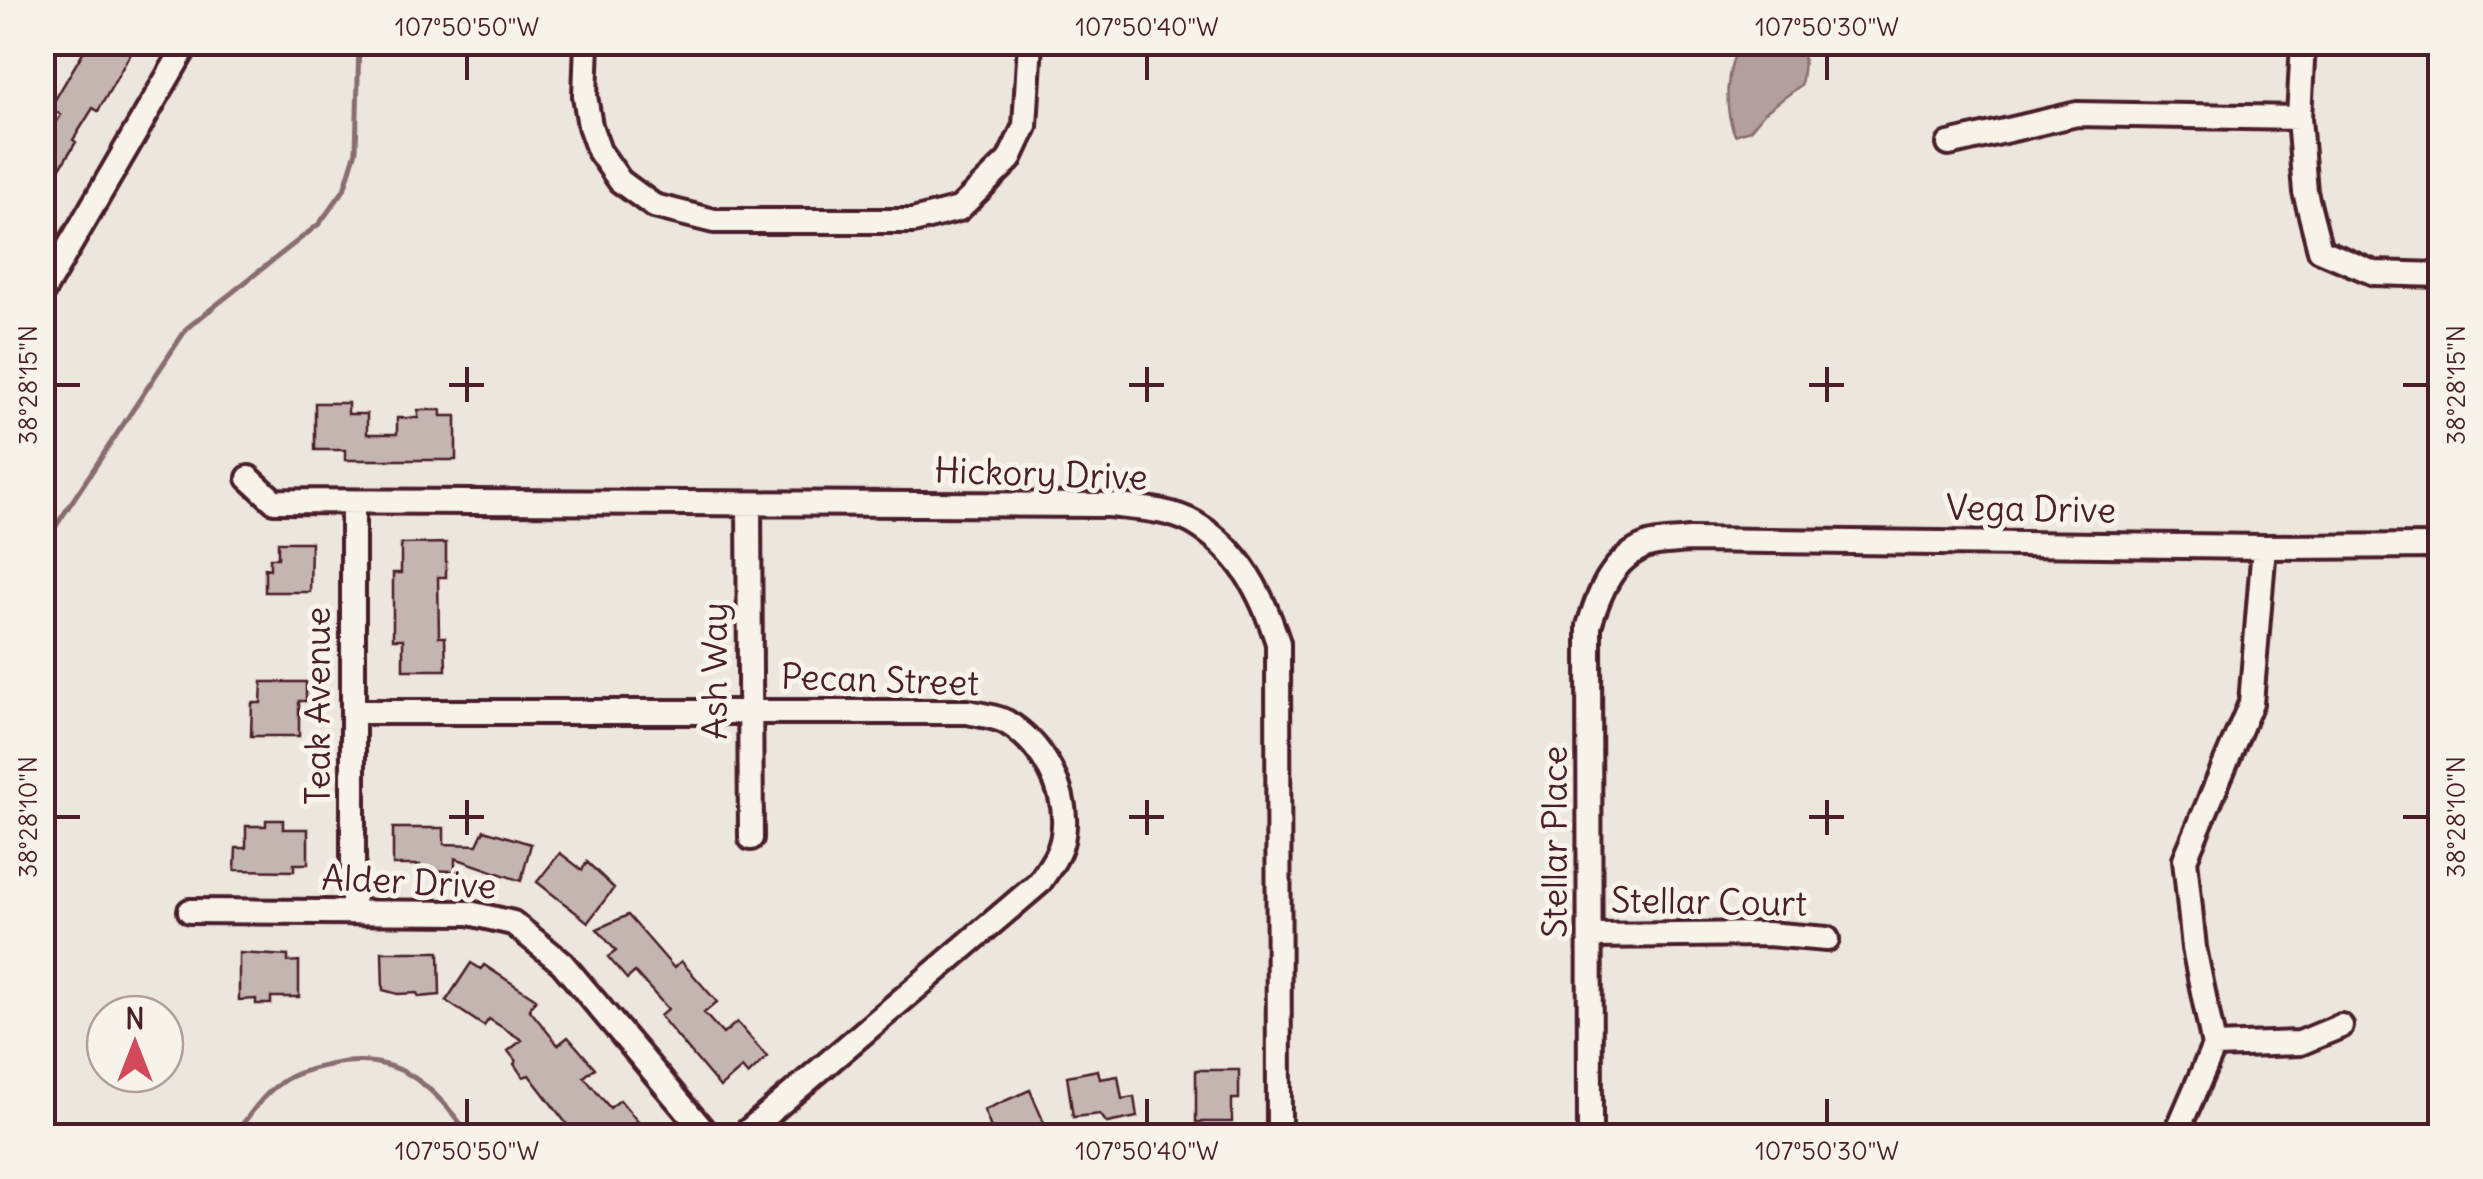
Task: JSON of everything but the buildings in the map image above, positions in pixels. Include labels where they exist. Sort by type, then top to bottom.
[{"type":"street","points":[[42,293],[188,42]]},
{"type":"street","points":[[587,42],[585,96],[599,150],[620,181],[654,206],[714,220],[893,221],[913,221],[958,209],[1010,160],[1025,126],[1030,42]]},
{"type":"street","points":[[2303,42],[2299,118],[2305,192],[2320,250],[2374,273],[2440,274]]},
{"type":"street","points":[[1949,144],[2077,114],[2299,118]]},
{"type":"street","name":"Hickory Drive","points":[[249,478],[274,501],[1108,504],[1152,510],[1192,522],[1242,564],[1264,599],[1278,644],[1279,1136]]},
{"type":"street","name":"Teak Avenue","points":[[353,502],[353,910]]},
{"type":"street","name":"Ash Way","points":[[750,504],[751,838]]},
{"type":"street","name":"Vega Drive","points":[[1626,560],[1648,545],[1688,540],[2440,546]]},
{"type":"street","points":[[2175,1136],[2214,1046],[2194,948],[2185,860],[2251,702],[2264,547]]},
{"type":"street","name":"Stellar Place","points":[[1590,1136],[1589,626],[1602,583],[1626,560]]},
{"type":"street","name":"Pecan Street","points":[[353,712],[968,712],[1002,720],[1026,736],[1054,774],[1064,834],[1054,861],[1039,883],[742,1136]]},
{"type":"street","name":"Alder Drive","points":[[190,911],[469,913],[513,923],[562,962],[708,1136]]},
{"type":"street","name":"Stellar Court","points":[[1591,936],[1767,934],[1827,939]]},
{"type":"street","points":[[2214,1046],[2300,1043],[2341,1026]]},
{"type":"shaded area","points":[[1740,43],[1798,43],[1804,63],[1801,85],[1764,113],[1750,130],[1735,135],[1728,88]]},
{"type":"waterway","points":[[42,547],[187,328],[319,224],[344,190],[356,151],[359,42]]},
{"type":"waterway","points":[[233,1136],[266,1095],[284,1080],[317,1068],[353,1062],[394,1067],[411,1076],[442,1101],[470,1136]]}]
